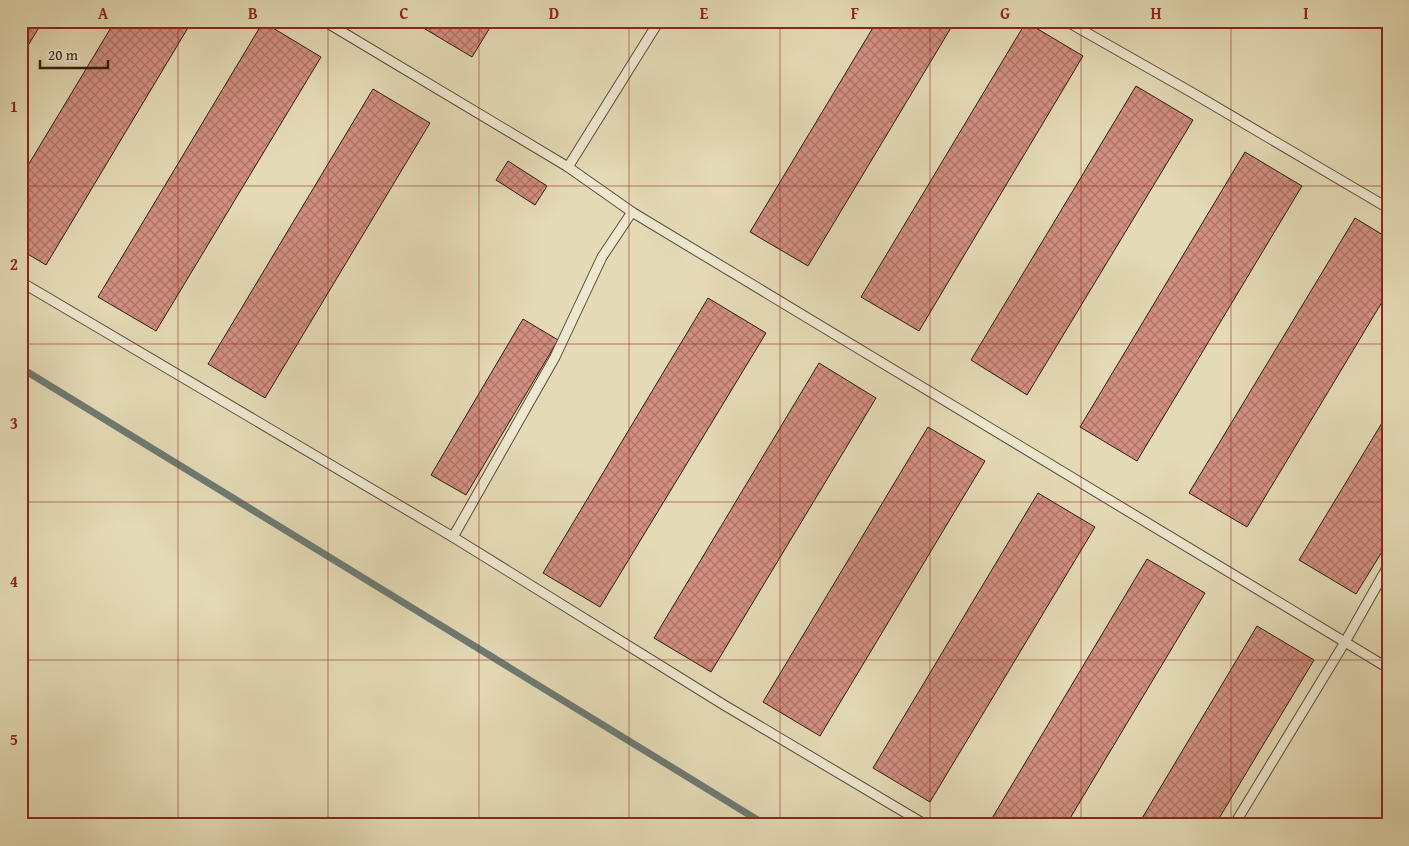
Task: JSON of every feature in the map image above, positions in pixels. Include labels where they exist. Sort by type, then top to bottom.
[{"type":"lane","points":[[324,21],[568,167],[632,212],[1388,668]]},
{"type":"lane","points":[[568,167],[658,21]]},
{"type":"lane","points":[[1066,21],[1388,208]]},
{"type":"lane","points":[[453,537],[555,357],[602,257],[632,212]]},
{"type":"lane","points":[[21,282],[453,537],[724,705],[926,825]]},
{"type":"lane","points":[[1234,825],[1345,642],[1388,566]]},
{"type":"building","points":[[21,21],[43,21],[21,57]]},
{"type":"building","points":[[115,21],[192,21],[46,265],[21,250],[21,177]]},
{"type":"building","points":[[416,21],[494,21],[472,57],[415,23]]},
{"type":"building","points":[[877,21],[955,21],[808,266],[750,232]]},
{"type":"building","points":[[263,22],[321,57],[156,331],[98,297]]},
{"type":"building","points":[[1026,22],[1083,56],[919,331],[861,297]]},
{"type":"building","points":[[1136,86],[1193,120],[1027,395],[971,360]]},
{"type":"building","points":[[373,89],[430,123],[265,398],[208,364]]},
{"type":"building","points":[[1245,152],[1302,186],[1137,461],[1080,427]]},
{"type":"building","points":[[508,161],[547,186],[535,205],[496,180]]},
{"type":"building","points":[[1355,218],[1388,238],[1388,292],[1247,527],[1189,493]]},
{"type":"building","points":[[708,298],[766,333],[600,607],[543,573]]},
{"type":"building","points":[[523,319],[558,340],[466,495],[431,475]]},
{"type":"building","points":[[819,363],[876,398],[711,672],[654,638]]},
{"type":"building","points":[[1388,413],[1388,542],[1356,594],[1299,560]]},
{"type":"building","points":[[928,427],[985,461],[820,736],[763,702]]},
{"type":"building","points":[[1038,493],[1095,527],[930,802],[873,768]]},
{"type":"building","points":[[1147,559],[1205,593],[1066,825],[988,825]]},
{"type":"building","points":[[1257,626],[1314,660],[1215,825],[1138,825]]},
{"type":"waterway","points":[[21,368],[766,825]]}]
